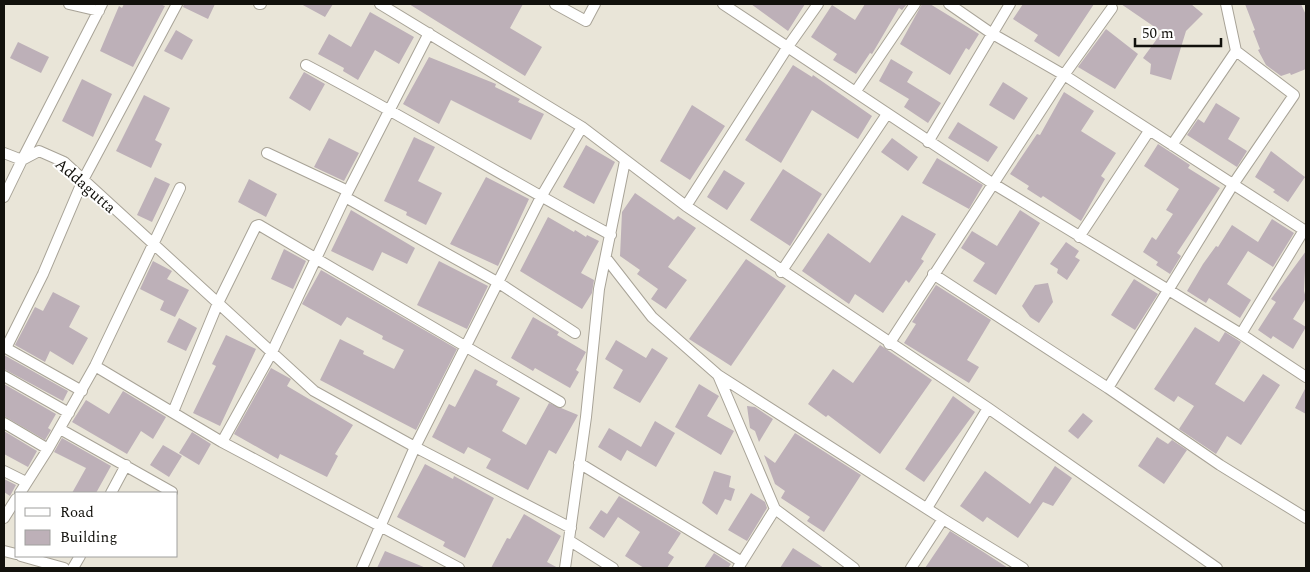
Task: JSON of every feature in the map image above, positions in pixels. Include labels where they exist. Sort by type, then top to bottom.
[{"type":"street","points":[[4,197],[100,7],[69,4]]},
{"type":"street","points":[[82,391],[5,348],[43,274],[83,180],[177,4]]},
{"type":"street","points":[[380,4],[582,127],[686,206],[781,272],[988,408],[1217,568]]},
{"type":"street","points":[[555,4],[586,21],[595,4]]},
{"type":"street","points":[[723,4],[788,45],[928,142],[1079,237],[1241,334],[1306,378]]},
{"type":"street","points":[[686,206],[788,45],[818,4]]},
{"type":"street","points":[[856,91],[915,4]]},
{"type":"street","points":[[948,4],[991,33],[1064,75],[1149,131],[1234,183],[1304,230],[1241,334]]},
{"type":"street","points":[[928,142],[991,33],[1010,4]]},
{"type":"street","points":[[1108,388],[1234,183],[1294,95],[1236,51],[1226,4]]},
{"type":"street","points":[[889,344],[992,183],[1064,75],[1112,8]]},
{"type":"street","points":[[222,442],[272,352],[346,194],[429,33]]},
{"type":"street","points":[[1172,145],[1236,51]]},
{"type":"street","points":[[306,64],[391,109],[541,197],[611,235]]},
{"type":"street","points":[[781,272],[887,114]]},
{"type":"street","points":[[362,568],[415,447],[499,284],[541,197],[582,127]]},
{"type":"street","points":[[1079,237],[1149,131]]},
{"type":"street","name":"Addagutta","points":[[22,160],[39,151],[64,162],[314,391],[415,447],[571,528]]},
{"type":"street","points":[[4,153],[22,160]]},
{"type":"street","points":[[267,153],[346,194],[499,284],[575,333]]},
{"type":"street","points":[[565,568],[570,541],[599,289],[625,161]]},
{"type":"street","points":[[21,492],[82,391],[180,188]]},
{"type":"street","points":[[174,412],[218,303],[256,226],[263,226],[316,260],[560,402]]},
{"type":"street","points":[[606,258],[652,317],[718,375],[1022,568]]},
{"type":"street","points":[[933,274],[1108,388],[1220,465],[1306,518]]},
{"type":"street","points":[[95,366],[222,442],[459,568]]},
{"type":"street","points":[[718,375],[775,509],[854,568]]},
{"type":"street","points":[[4,376],[68,413]]},
{"type":"street","points":[[927,508],[988,408]]},
{"type":"street","points":[[4,423],[48,449]]},
{"type":"street","points":[[60,428],[172,492]]},
{"type":"street","points":[[579,463],[740,565],[775,509]]},
{"type":"street","points":[[112,492],[126,465]]},
{"type":"street","points":[[4,471],[26,482]]},
{"type":"street","points":[[4,518],[11,502]]},
{"type":"street","points":[[911,568],[943,518]]},
{"type":"street","points":[[570,541],[613,568]]},
{"type":"street","points":[[25,557],[64,568]]},
{"type":"building","points":[[124,4],[160,4],[165,6],[133,67],[100,51],[119,6],[122,8]]},
{"type":"building","points":[[184,4],[215,4],[208,19],[183,7]]},
{"type":"building","points":[[301,4],[333,4],[325,17]]},
{"type":"building","points":[[409,4],[523,4],[510,28],[542,47],[525,76]]},
{"type":"building","points":[[751,4],[805,4],[788,31]]},
{"type":"building","points":[[865,4],[907,4],[902,10],[899,8],[872,54],[870,53],[856,74],[833,60],[837,54],[811,37],[832,5],[855,20]]},
{"type":"building","points":[[922,4],[930,4],[979,34],[969,50],[966,48],[950,75],[900,44]]},
{"type":"building","points":[[1023,4],[1094,4],[1059,57],[1034,41],[1038,35],[1013,19]]},
{"type":"building","points":[[1121,4],[1191,4],[1203,14],[1186,31],[1171,80],[1150,74],[1151,64],[1143,58],[1162,32]]},
{"type":"building","points":[[1245,4],[1301,4],[1306,15],[1306,69],[1291,75],[1290,73],[1281,76],[1266,65],[1258,50],[1260,49],[1253,31],[1255,30]]},
{"type":"building","points":[[370,12],[414,37],[399,64],[375,50],[358,80],[343,71],[344,68],[318,54],[329,34],[351,47]]},
{"type":"building","points":[[1106,29],[1138,54],[1115,89],[1078,67]]},
{"type":"building","points":[[176,30],[193,40],[182,60],[164,51]]},
{"type":"building","points":[[18,42],[49,57],[41,73],[10,58]]},
{"type":"building","points":[[429,57],[496,84],[495,87],[520,99],[518,102],[544,114],[531,140],[451,100],[439,124],[403,104]]},
{"type":"building","points":[[891,59],[913,72],[907,82],[941,103],[928,123],[904,107],[909,99],[879,81]]},
{"type":"building","points":[[793,65],[812,77],[813,75],[872,116],[858,139],[812,110],[781,163],[745,140]]},
{"type":"building","points":[[304,72],[325,84],[310,111],[289,98]]},
{"type":"building","points":[[82,79],[112,94],[93,137],[62,121]]},
{"type":"building","points":[[1003,82],[1028,98],[1014,120],[989,105]]},
{"type":"building","points":[[1064,92],[1094,111],[1081,131],[1116,153],[1101,176],[1105,179],[1081,221],[1043,196],[1041,198],[1027,189],[1029,186],[1010,174],[1037,134],[1040,135]]},
{"type":"building","points":[[144,95],[170,108],[155,140],[162,144],[151,168],[116,151]]},
{"type":"building","points":[[1216,103],[1240,118],[1228,139],[1247,151],[1237,167],[1187,135],[1198,119],[1204,123]]},
{"type":"building","points":[[692,105],[725,126],[690,180],[660,161]]},
{"type":"building","points":[[958,122],[998,147],[988,162],[948,138]]},
{"type":"building","points":[[414,137],[435,147],[418,181],[442,193],[426,225],[406,215],[407,212],[384,201]]},
{"type":"building","points":[[329,138],[359,153],[344,181],[314,167]]},
{"type":"building","points":[[892,138],[918,157],[908,171],[881,152]]},
{"type":"building","points":[[1158,144],[1190,165],[1188,168],[1220,188],[1177,253],[1181,256],[1170,274],[1156,265],[1158,262],[1143,252],[1152,237],[1156,240],[1173,214],[1166,210],[1179,189],[1144,166]]},
{"type":"building","points":[[586,145],[615,162],[594,204],[563,187]]},
{"type":"building","points":[[1271,151],[1305,177],[1288,202],[1273,192],[1275,190],[1255,177]]},
{"type":"building","points":[[937,158],[983,185],[969,209],[922,183]]},
{"type":"building","points":[[783,169],[822,194],[790,246],[750,220]]},
{"type":"building","points":[[724,170],[745,183],[727,210],[707,197]]},
{"type":"building","points":[[155,177],[170,184],[152,222],[137,215]]},
{"type":"building","points":[[486,177],[529,199],[498,266],[450,244]]},
{"type":"building","points":[[249,179],[277,194],[266,217],[238,202]]},
{"type":"building","points":[[635,193],[674,220],[678,216],[696,228],[668,267],[687,280],[666,309],[651,299],[658,289],[637,274],[640,270],[620,256],[622,212]]},
{"type":"building","points":[[351,210],[415,248],[407,264],[382,252],[373,271],[331,251]]},
{"type":"building","points":[[1020,210],[1040,223],[996,295],[973,281],[985,263],[961,248],[972,231],[997,246]]},
{"type":"building","points":[[902,215],[936,234],[921,259],[924,261],[909,283],[906,280],[883,313],[855,294],[849,304],[802,271],[828,233],[870,263]]},
{"type":"building","points":[[548,217],[574,232],[575,230],[586,237],[587,235],[599,241],[581,273],[594,280],[592,293],[582,309],[520,271]]},
{"type":"building","points":[[1272,219],[1294,233],[1273,267],[1248,251],[1227,284],[1251,300],[1240,318],[1209,298],[1206,303],[1187,291],[1203,264],[1216,246],[1218,247],[1232,225],[1258,242]]},
{"type":"building","points":[[1066,242],[1079,251],[1075,257],[1080,260],[1067,280],[1057,273],[1058,269],[1050,264]]},
{"type":"building","points":[[284,249],[306,261],[293,289],[271,279]]},
{"type":"building","points":[[1306,251],[1304,291],[1306,298],[1293,319],[1306,327],[1293,349],[1273,336],[1271,339],[1258,330],[1276,302],[1271,299]]},
{"type":"building","points":[[746,259],[786,286],[731,366],[689,339]]},
{"type":"building","points":[[153,261],[172,271],[167,279],[189,290],[175,317],[160,310],[164,301],[140,289]]},
{"type":"building","points":[[439,261],[488,286],[467,329],[417,305]]},
{"type":"building","points":[[321,270],[457,349],[416,430],[320,380],[340,339],[364,351],[363,354],[394,369],[404,350],[382,339],[383,336],[347,317],[341,326],[302,304]]},
{"type":"building","points":[[1134,279],[1158,294],[1135,330],[1111,315]]},
{"type":"building","points":[[1048,283],[1053,302],[1039,323],[1030,317],[1022,306],[1035,285]]},
{"type":"building","points":[[936,285],[991,320],[967,360],[979,367],[969,383],[904,343],[916,324],[912,322]]},
{"type":"building","points":[[53,292],[80,306],[69,327],[88,338],[73,365],[50,351],[45,362],[15,345],[35,307],[43,311]]},
{"type":"building","points":[[533,317],[559,332],[557,335],[586,352],[576,370],[579,372],[570,388],[535,368],[533,371],[511,358]]},
{"type":"building","points":[[179,318],[197,328],[186,351],[167,342]]},
{"type":"building","points":[[1195,327],[1219,342],[1225,332],[1241,342],[1215,384],[1244,402],[1263,374],[1280,385],[1241,445],[1227,436],[1216,454],[1179,429],[1194,406],[1178,396],[1174,402],[1154,389]]},
{"type":"building","points":[[226,335],[256,349],[220,426],[193,413],[216,366],[212,364]]},
{"type":"building","points":[[616,340],[646,358],[652,348],[668,358],[640,403],[613,388],[623,370],[605,359]]},
{"type":"building","points":[[880,345],[932,380],[880,454],[828,415],[826,417],[808,404],[833,369],[853,383]]},
{"type":"building","points":[[4,355],[68,391],[63,401],[4,369]]},
{"type":"building","points":[[271,368],[291,379],[287,386],[353,425],[335,454],[338,456],[327,477],[280,454],[278,459],[234,434]]},
{"type":"building","points":[[475,369],[498,381],[496,385],[520,398],[502,431],[526,445],[549,403],[578,415],[556,454],[549,450],[528,490],[486,468],[491,459],[468,447],[464,454],[432,437],[449,404],[455,407]]},
{"type":"building","points":[[4,384],[56,414],[48,428],[51,430],[45,440],[4,416]]},
{"type":"building","points":[[699,384],[719,396],[707,416],[734,431],[721,455],[675,427]]},
{"type":"building","points":[[1306,387],[1306,414],[1295,408]]},
{"type":"building","points":[[123,391],[166,417],[153,439],[141,431],[127,454],[72,422],[86,400],[109,414]]},
{"type":"building","points":[[953,396],[975,412],[924,482],[905,469]]},
{"type":"building","points":[[747,406],[755,407],[773,419],[759,442],[755,431],[750,428]]},
{"type":"building","points":[[1083,413],[1093,421],[1078,439],[1068,431]]},
{"type":"building","points":[[655,421],[675,433],[656,467],[627,450],[621,461],[598,447],[609,428],[641,447]]},
{"type":"building","points":[[4,431],[37,451],[28,467],[4,454]]},
{"type":"building","points":[[192,432],[211,444],[199,465],[179,453]]},
{"type":"building","points":[[795,433],[861,475],[824,532],[807,521],[810,517],[781,498],[785,491],[775,484],[764,455],[775,463]]},
{"type":"building","points":[[1157,437],[1168,444],[1172,440],[1187,450],[1164,484],[1138,466]]},
{"type":"building","points":[[62,438],[111,466],[97,492],[73,492],[86,468],[54,452]]},
{"type":"building","points":[[163,445],[182,456],[169,477],[150,465]]},
{"type":"building","points":[[425,464],[453,479],[454,476],[494,498],[465,558],[443,546],[445,542],[397,517]]},
{"type":"building","points":[[1055,466],[1072,478],[1053,506],[1043,502],[1018,538],[987,517],[983,522],[960,506],[985,471],[1030,504]]},
{"type":"building","points":[[714,471],[731,476],[729,487],[735,489],[731,501],[725,499],[717,515],[702,503]]},
{"type":"building","points":[[4,479],[16,485],[10,496],[4,492]]},
{"type":"building","points":[[751,493],[765,502],[767,508],[747,541],[728,530]]},
{"type":"building","points":[[619,496],[681,533],[668,553],[674,557],[667,568],[644,568],[625,556],[640,532],[618,517],[604,538],[589,528],[601,510],[607,514]]},
{"type":"building","points":[[524,514],[561,536],[547,562],[558,568],[491,568],[507,538],[510,539]]},
{"type":"building","points":[[950,531],[985,553],[1008,568],[925,568]]},
{"type":"building","points":[[793,548],[824,568],[780,568]]},
{"type":"building","points":[[385,551],[426,568],[377,568]]},
{"type":"building","points":[[714,553],[731,564],[728,568],[704,568]]}]
